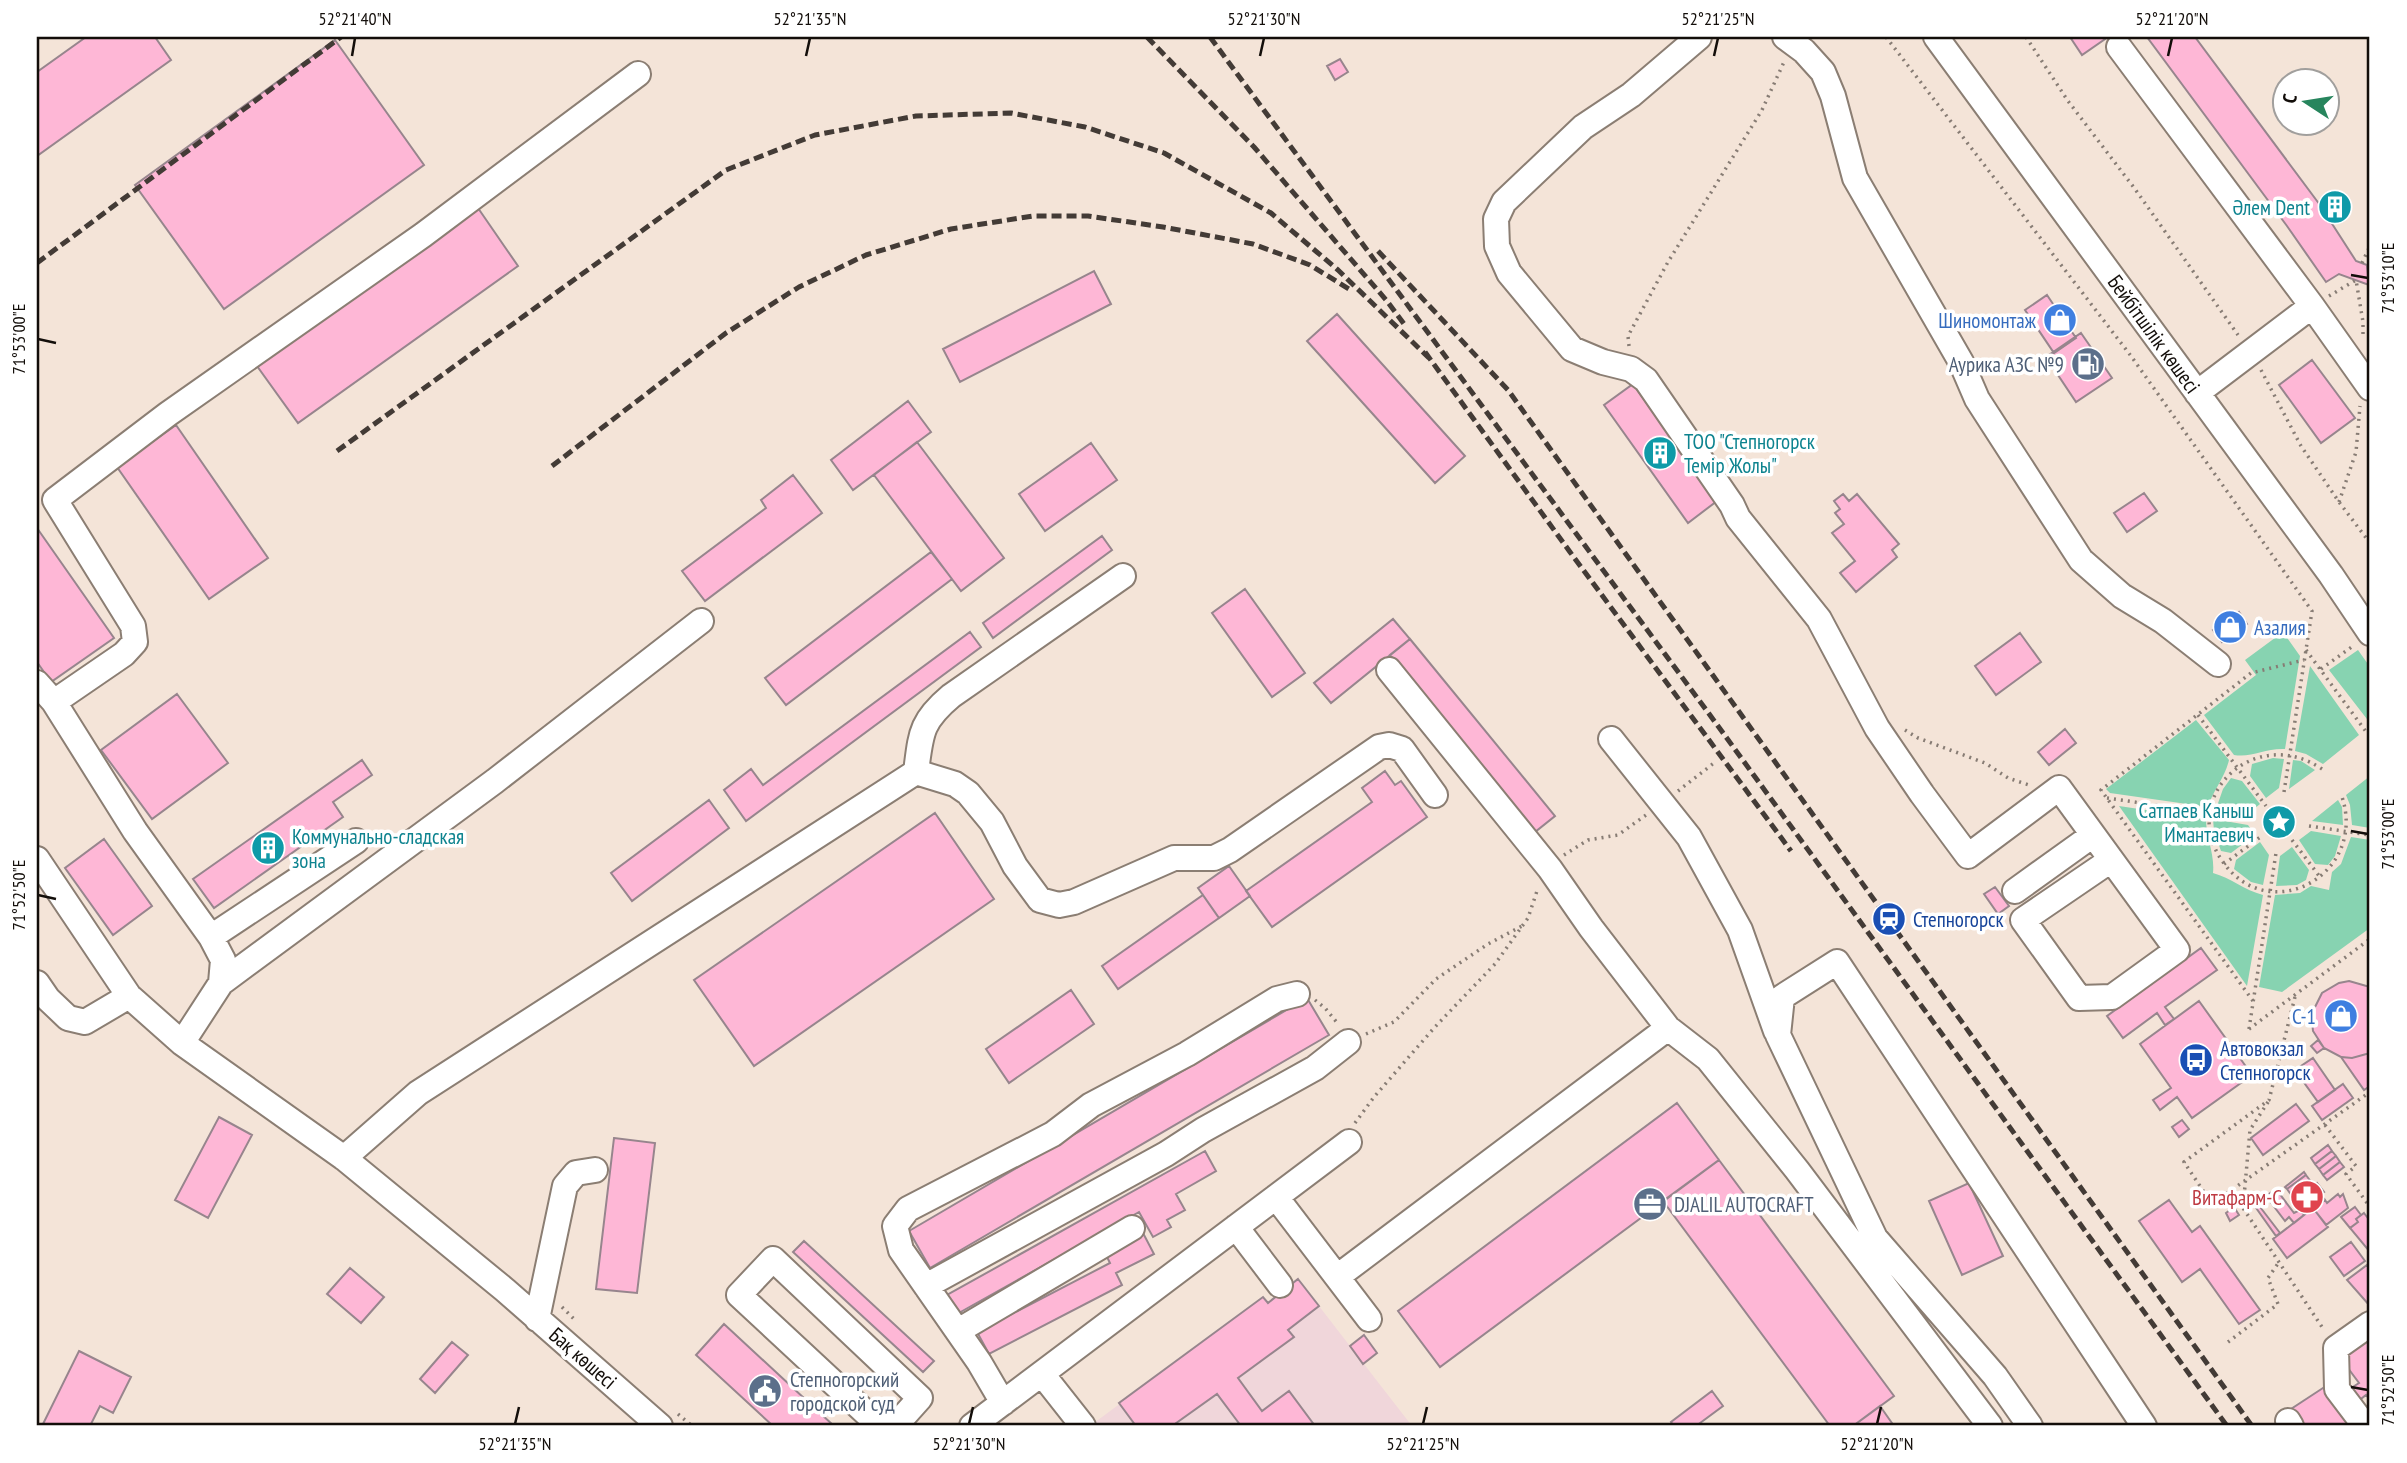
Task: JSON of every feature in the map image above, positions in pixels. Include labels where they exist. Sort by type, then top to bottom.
[{"type":"street","points":[[1699,37],[1631,95],[1583,127],[1504,202],[1496,219],[1497,246],[1509,273],[1572,349],[1603,362],[1631,369],[1646,380],[1732,505],[1738,518],[1819,619],[1878,728],[1968,856],[2059,788],[2178,950],[2112,997],[2079,998],[2023,920],[2111,860]]},
{"type":"street","name":"Бейбітшілік көшесі","points":[[1936,37],[2331,575],[2365,637]]},
{"type":"street","points":[[1789,40],[1804,51],[1823,72],[1833,96],[1855,178],[1961,362],[1978,399],[2081,560],[2122,596],[2163,621],[2218,664]]},
{"type":"street","points":[[2119,47],[2312,306],[2360,360],[2370,388]]},
{"type":"street","points":[[54,702],[124,654],[135,642],[133,625],[46,505],[168,414],[423,235],[638,74]]},
{"type":"street","points":[[2197,393],[2312,306]]},
{"type":"street","points":[[344,1158],[418,1093],[915,772],[923,730],[931,713],[951,696],[1123,576]]},
{"type":"street","points":[[183,1043],[221,983],[495,781],[701,621]]},
{"type":"street","points":[[1389,670],[1550,870],[1668,1028],[1708,1059],[1797,1170],[1990,1426]]},
{"type":"street","points":[[37,683],[54,702],[135,831],[211,937],[223,960],[221,983]]},
{"type":"street","points":[[1611,739],[1689,837],[1740,930],[1778,1035],[1875,1238],[1996,1376],[2030,1426]]},
{"type":"street","points":[[915,772],[955,785],[968,793],[992,822],[1015,866],[1040,900],[1059,905],[1074,902],[1174,858],[1213,858],[1222,854],[1379,747],[1389,745],[1402,749],[1435,795]]},
{"type":"street","points":[[2015,891],[2093,835]]},
{"type":"street","points":[[211,937],[356,841]]},
{"type":"street","name":"Бақ көшесі","points":[[37,859],[130,996],[183,1043],[344,1158],[505,1290],[660,1426]]},
{"type":"street","points":[[1778,1035],[1782,997],[1837,962],[2144,1426]]},
{"type":"street","points":[[37,983],[48,999],[68,1018],[86,1022],[130,996]]},
{"type":"street","points":[[1003,1403],[958,1331],[901,1250],[895,1226],[908,1209],[1053,1134],[1091,1105],[1187,1054],[1278,999],[1297,994]]},
{"type":"street","points":[[1337,1277],[1668,1028]]},
{"type":"street","points":[[926,1286],[1166,1154],[1203,1130],[1315,1068],[1348,1042]]},
{"type":"street","points":[[972,1426],[1349,1142]]},
{"type":"street","points":[[537,1319],[565,1185],[576,1173],[595,1170]]},
{"type":"street","points":[[1276,1197],[1369,1319]]},
{"type":"street","points":[[1236,1227],[1280,1285]]},
{"type":"street","points":[[958,1331],[1132,1228]]},
{"type":"street","points":[[880,1426],[739,1295],[773,1259],[920,1398],[895,1426]]},
{"type":"street","points":[[2365,1426],[2337,1389],[2336,1348],[2370,1324]]},
{"type":"street","points":[[1042,1374],[1083,1426]]},
{"type":"path","points":[[1886,37],[2131,356],[2312,611],[2284,792]]},
{"type":"path","points":[[2026,37],[2068,101],[2135,189],[2251,354],[2301,446],[2370,543]]},
{"type":"path","points":[[1628,336],[1668,262],[1762,110],[1789,40]]},
{"type":"path","points":[[2362,263],[2370,246]]},
{"type":"path","points":[[2312,306],[2356,280]]},
{"type":"path","points":[[2320,669],[2365,637]]},
{"type":"path","points":[[2306,650],[2367,733]]},
{"type":"path","points":[[2253,1001],[2101,790],[2251,673],[2305,660]]},
{"type":"path","points":[[2197,715],[2266,806]]},
{"type":"path","points":[[1897,724],[1918,738],[1985,763],[2008,778],[2031,786],[2059,788]]},
{"type":"path","points":[[2322,769],[2290,754],[2262,756],[2238,767],[2219,788],[2210,814],[2212,841],[2224,864],[2244,882],[2270,891],[2296,889],[2320,877],[2333,865],[2347,832],[2341,794]]},
{"type":"path","points":[[1349,1142],[1355,1123],[1374,1097],[1495,964],[1523,925],[1544,875],[1564,855],[1588,840],[1618,835],[1714,763]]},
{"type":"path","points":[[2107,798],[2249,819]]},
{"type":"path","points":[[2309,827],[2370,835]]},
{"type":"path","points":[[2224,864],[2263,835]]},
{"type":"path","points":[[2292,840],[2320,877]]},
{"type":"path","points":[[2276,853],[2249,1029],[2370,939]]},
{"type":"path","points":[[1297,994],[1310,996],[1325,1008],[1337,1021],[1348,1042],[1394,1022],[1436,978],[1523,925]]},
{"type":"path","points":[[2295,997],[2269,1100],[2250,1130],[2243,1208],[2336,1348]]},
{"type":"path","points":[[2269,1100],[2184,1162],[2212,1204],[2370,1092]]},
{"type":"path","points":[[2325,1125],[2356,1166],[2346,1174],[2370,1208]]},
{"type":"path","points":[[2228,1342],[2278,1304],[2268,1278],[2279,1262]]},
{"type":"shaded area","points":[[1298,1279],[1412,1426],[1090,1426],[1263,1297],[1269,1303]]},
{"type":"green space","points":[[2283,632],[2300,656],[2285,749],[2234,755],[2204,715],[2256,675],[2245,660]]},
{"type":"green space","points":[[2358,650],[2370,667],[2370,723],[2329,670]]},
{"type":"green space","points":[[2310,666],[2359,735],[2323,764],[2295,751]]},
{"type":"green space","points":[[2196,720],[2229,760],[2208,807],[2110,793],[2106,789]]},
{"type":"green space","points":[[2273,758],[2284,759],[2279,788],[2266,798],[2250,776],[2252,764]]},
{"type":"green space","points":[[2293,760],[2301,761],[2315,770],[2289,789]]},
{"type":"green space","points":[[2370,776],[2370,828],[2352,825],[2346,795]]},
{"type":"green space","points":[[2231,778],[2242,781],[2260,804],[2248,814],[2216,809],[2223,789]]},
{"type":"green space","points":[[2338,800],[2342,807],[2343,825],[2312,821]]},
{"type":"green space","points":[[2119,806],[2206,819],[2213,873],[2263,895],[2247,986]]},
{"type":"green space","points":[[2213,819],[2248,825],[2255,835],[2231,853],[2221,851]]},
{"type":"green space","points":[[2311,831],[2341,836],[2335,856],[2328,865],[2315,864],[2299,840]]},
{"type":"green space","points":[[2351,837],[2370,840],[2370,928],[2282,992],[2259,987],[2275,895],[2300,893],[2311,886],[2329,890],[2332,872],[2341,864]]},
{"type":"green space","points":[[2260,842],[2269,855],[2263,885],[2251,882],[2234,869],[2236,860]]},
{"type":"green space","points":[[2292,847],[2309,870],[2306,880],[2297,885],[2276,886],[2280,856]]},
{"type":"building","points":[[86,37],[155,37],[171,60],[37,156],[37,72]]},
{"type":"building","points":[[2070,37],[2108,37],[2082,55]]},
{"type":"building","points":[[2147,37],[2195,37],[2320,205],[2356,261],[2367,265],[2369,285],[2339,274],[2326,282]]},
{"type":"building","points":[[335,40],[424,165],[224,309],[135,185]]},
{"type":"building","points":[[1340,59],[1348,72],[1335,80],[1327,66]]},
{"type":"building","name":"Әлем Dent","points":[[2337,192],[2349,208],[2330,222],[2320,205]]},
{"type":"building","points":[[478,208],[518,266],[298,423],[257,366]]},
{"type":"building","points":[[1094,271],[1111,304],[960,382],[943,349]]},
{"type":"building","points":[[2047,295],[2076,338],[2054,353],[2025,310]]},
{"type":"building","points":[[1337,314],[1465,456],[1435,483],[1307,341]]},
{"type":"building","points":[[2081,333],[2112,378],[2076,402],[2046,357]]},
{"type":"building","points":[[2312,360],[2355,418],[2321,443],[2279,385]]},
{"type":"building","name":"ТОО \"Степногорск Темiр Жолы\"","points":[[1633,384],[1717,501],[1688,523],[1604,405]]},
{"type":"building","points":[[908,401],[931,432],[853,490],[831,460]]},
{"type":"building","points":[[176,425],[268,558],[209,599],[117,467]]},
{"type":"building","points":[[917,442],[1004,558],[961,591],[874,475]]},
{"type":"building","points":[[1091,443],[1117,480],[1045,531],[1019,494]]},
{"type":"building","points":[[793,475],[822,513],[705,601],[682,571],[766,508],[761,500]]},
{"type":"building","points":[[2144,493],[2157,511],[2127,532],[2114,513]]},
{"type":"building","points":[[1843,494],[1849,501],[1857,494],[1899,544],[1892,550],[1897,557],[1856,592],[1840,573],[1855,561],[1832,533],[1844,524],[1835,513],[1840,509],[1834,501]]},
{"type":"building","points":[[37,528],[114,638],[51,682],[37,662]]},
{"type":"building","points":[[1102,536],[1112,550],[993,638],[983,623]]},
{"type":"building","points":[[931,552],[952,579],[786,705],[765,678]]},
{"type":"building","points":[[1245,589],[1305,673],[1272,697],[1212,613]]},
{"type":"building","name":"Азалия","points":[[2239,612],[2247,624],[2222,642],[2213,630]]},
{"type":"building","points":[[1393,619],[1410,639],[1331,703],[1314,683]]},
{"type":"building","points":[[970,632],[981,647],[746,821],[724,790],[751,769],[763,785]]},
{"type":"building","points":[[2020,633],[2041,662],[1996,695],[1975,666]]},
{"type":"building","points":[[1410,639],[1555,816],[1535,832],[1390,655]]},
{"type":"building","points":[[177,694],[228,763],[152,819],[101,750]]},
{"type":"building","points":[[2065,729],[2076,743],[2049,765],[2038,752]]},
{"type":"building","name":"Коммунально-сладская зона","points":[[362,760],[372,775],[333,802],[343,817],[214,908],[193,879]]},
{"type":"building","points":[[1385,771],[1395,785],[1401,781],[1427,817],[1272,927],[1246,891],[1372,802],[1362,788]]},
{"type":"building","points":[[709,800],[729,828],[632,901],[611,873]]},
{"type":"building","points":[[935,813],[994,899],[754,1066],[694,980]]},
{"type":"building","points":[[104,839],[152,906],[113,935],[65,868]]},
{"type":"building","points":[[1229,866],[1250,896],[1219,918],[1198,888]]},
{"type":"building","points":[[1995,887],[2009,906],[1998,914],[1984,894]]},
{"type":"building","points":[[1203,895],[1219,918],[1118,989],[1102,966]]},
{"type":"building","points":[[2201,948],[2217,970],[2165,1007],[2174,1019],[2165,1025],[2157,1013],[2123,1038],[2107,1016]]},
{"type":"building","name":"C-1","points":[[2349,981],[2370,987],[2370,1053],[2352,1058],[2341,1057],[2324,1048],[2313,1031],[2312,1021],[2313,1011],[2322,993],[2339,983]]},
{"type":"building","points":[[1071,990],[1094,1024],[1009,1083],[986,1049]]},
{"type":"building","points":[[1307,998],[1329,1035],[930,1268],[909,1231]]},
{"type":"building","name":"Автовокзал Степногорск","points":[[2199,1001],[2252,1075],[2192,1118],[2177,1097],[2160,1110],[2153,1100],[2171,1088],[2140,1044]]},
{"type":"building","points":[[2318,1040],[2324,1048],[2317,1053],[2311,1046]]},
{"type":"building","points":[[2370,1053],[2370,1086],[2364,1090],[2341,1057],[2352,1058]]},
{"type":"building","points":[[2313,1058],[2335,1090],[2318,1102],[2295,1070]]},
{"type":"building","points":[[2343,1084],[2353,1098],[2322,1120],[2312,1106]]},
{"type":"building","points":[[1677,1103],[1719,1160],[1440,1367],[1398,1311]]},
{"type":"building","points":[[2296,1104],[2309,1121],[2263,1155],[2251,1138]]},
{"type":"building","points":[[219,1117],[252,1135],[208,1218],[175,1200]]},
{"type":"building","points":[[2182,1120],[2189,1129],[2179,1137],[2172,1127]]},
{"type":"building","points":[[614,1138],[655,1143],[637,1293],[596,1289]]},
{"type":"building","points":[[2328,1145],[2332,1151],[2315,1164],[2311,1158]]},
{"type":"building","points":[[1205,1151],[1216,1171],[1176,1194],[1185,1210],[1167,1220],[1171,1227],[1153,1237],[1139,1212],[957,1314],[947,1295]]},
{"type":"building","points":[[2332,1151],[2336,1156],[2319,1169],[2315,1164]]},
{"type":"building","points":[[2336,1156],[2340,1162],[2323,1175],[2319,1169]]},
{"type":"building","points":[[1719,1160],[1894,1396],[1853,1426],[1830,1426],[1663,1201]]},
{"type":"building","points":[[2340,1162],[2344,1167],[2327,1180],[2323,1175]]},
{"type":"building","points":[[2304,1172],[2306,1175],[2287,1189],[2285,1187]]},
{"type":"building","name":"Витафарм-С","points":[[2306,1175],[2314,1186],[2317,1183],[2324,1192],[2320,1194],[2325,1200],[2305,1214],[2287,1189]]},
{"type":"building","points":[[1969,1183],[2003,1256],[1962,1275],[1929,1201]]},
{"type":"building","points":[[2276,1189],[2294,1213],[2300,1210],[2304,1215],[2294,1223],[2289,1217],[2285,1221],[2266,1196]]},
{"type":"building","points":[[2338,1194],[2340,1197],[2343,1194],[2348,1208],[2326,1225],[2313,1208],[2325,1200],[2327,1203]]},
{"type":"building","points":[[2169,1200],[2192,1232],[2200,1226],[2260,1310],[2239,1324],[2200,1269],[2182,1282],[2139,1221]]},
{"type":"building","points":[[2257,1203],[2280,1233],[2276,1236],[2254,1205]]},
{"type":"building","points":[[2234,1207],[2239,1215],[2230,1221],[2226,1213]]},
{"type":"building","points":[[2355,1207],[2361,1215],[2356,1219],[2358,1222],[2350,1228],[2341,1217]]},
{"type":"building","points":[[2313,1208],[2328,1227],[2287,1258],[2273,1239]]},
{"type":"building","points":[[2364,1213],[2370,1221],[2370,1252],[2350,1228]]},
{"type":"building","points":[[1143,1233],[1154,1254],[1116,1273],[1122,1285],[989,1354],[977,1332],[1110,1263],[1105,1253]]},
{"type":"building","points":[[804,1241],[934,1361],[923,1372],[793,1252]]},
{"type":"building","points":[[2351,1242],[2365,1261],[2344,1276],[2330,1257]]},
{"type":"building","points":[[2367,1265],[2370,1269],[2370,1306],[2347,1280]]},
{"type":"building","points":[[350,1268],[384,1297],[361,1323],[327,1294]]},
{"type":"building","points":[[1298,1279],[1319,1306],[1288,1330],[1294,1337],[1238,1378],[1262,1411],[1289,1391],[1315,1426],[1241,1426],[1217,1394],[1172,1426],[1136,1426],[1119,1403],[1263,1297],[1268,1303]]},
{"type":"building","name":"Степногорский городской суд","points":[[724,1324],[834,1426],[773,1426],[696,1355]]},
{"type":"building","points":[[2361,1333],[2370,1345],[2370,1400],[2366,1395],[2357,1402],[2348,1390],[2359,1383],[2336,1352]]},
{"type":"building","points":[[1364,1335],[1377,1353],[1363,1364],[1350,1346]]},
{"type":"building","points":[[452,1342],[468,1355],[435,1393],[420,1379]]},
{"type":"building","points":[[79,1351],[131,1377],[113,1413],[100,1406],[90,1426],[42,1426]]},
{"type":"building","points":[[2326,1386],[2355,1426],[2303,1426],[2291,1409]]},
{"type":"building","points":[[1712,1391],[1723,1406],[1696,1426],[1674,1426],[1671,1422]]},
{"type":"building","points":[[1880,1406],[1894,1426],[1853,1426]]},
{"type":"railway","points":[[37,263],[341,37]]},
{"type":"railway","points":[[1147,37],[1254,147],[1404,324]]},
{"type":"railway","points":[[1210,37],[1718,726],[2227,1426]]},
{"type":"railway","points":[[337,451],[726,170],[815,135],[916,116],[1011,113],[1085,127],[1164,153],[1271,213],[1338,270],[1429,358]]},
{"type":"railway","points":[[552,466],[726,333],[799,287],[866,255],[951,229],[1033,216],[1088,216],[1163,227],[1253,244],[1310,265],[1349,289]]},
{"type":"railway","points":[[1378,251],[1508,390],[2252,1426]]},
{"type":"railway","points":[[1425,352],[1791,851]]},
{"type":"place","name":"Әлем Dent","points":[[2335,207]]},
{"type":"place","name":"Шиномонтаж","points":[[2060,320]]},
{"type":"place","name":"Аурика АЗС №9","points":[[2088,364]]},
{"type":"place","name":"ТОО \"Степногорск Темiр Жолы\"","points":[[1660,453]]},
{"type":"place","name":"Азалия","points":[[2230,627]]},
{"type":"place","name":"Сатпаев Каныш Имантаевич","points":[[2279,822]]},
{"type":"place","name":"Коммунально-сладская зона","points":[[268,848]]},
{"type":"place","name":"Степногорск","points":[[1889,919]]},
{"type":"place","name":"C-1","points":[[2341,1016]]},
{"type":"place","name":"Автовокзал Степногорск","points":[[2196,1060]]},
{"type":"place","name":"Витафарм-С","points":[[2307,1197]]},
{"type":"place","name":"DJALIL AUTOCRAFT","points":[[1650,1204]]},
{"type":"place","name":"Степногорский городской суд","points":[[765,1391]]}]
